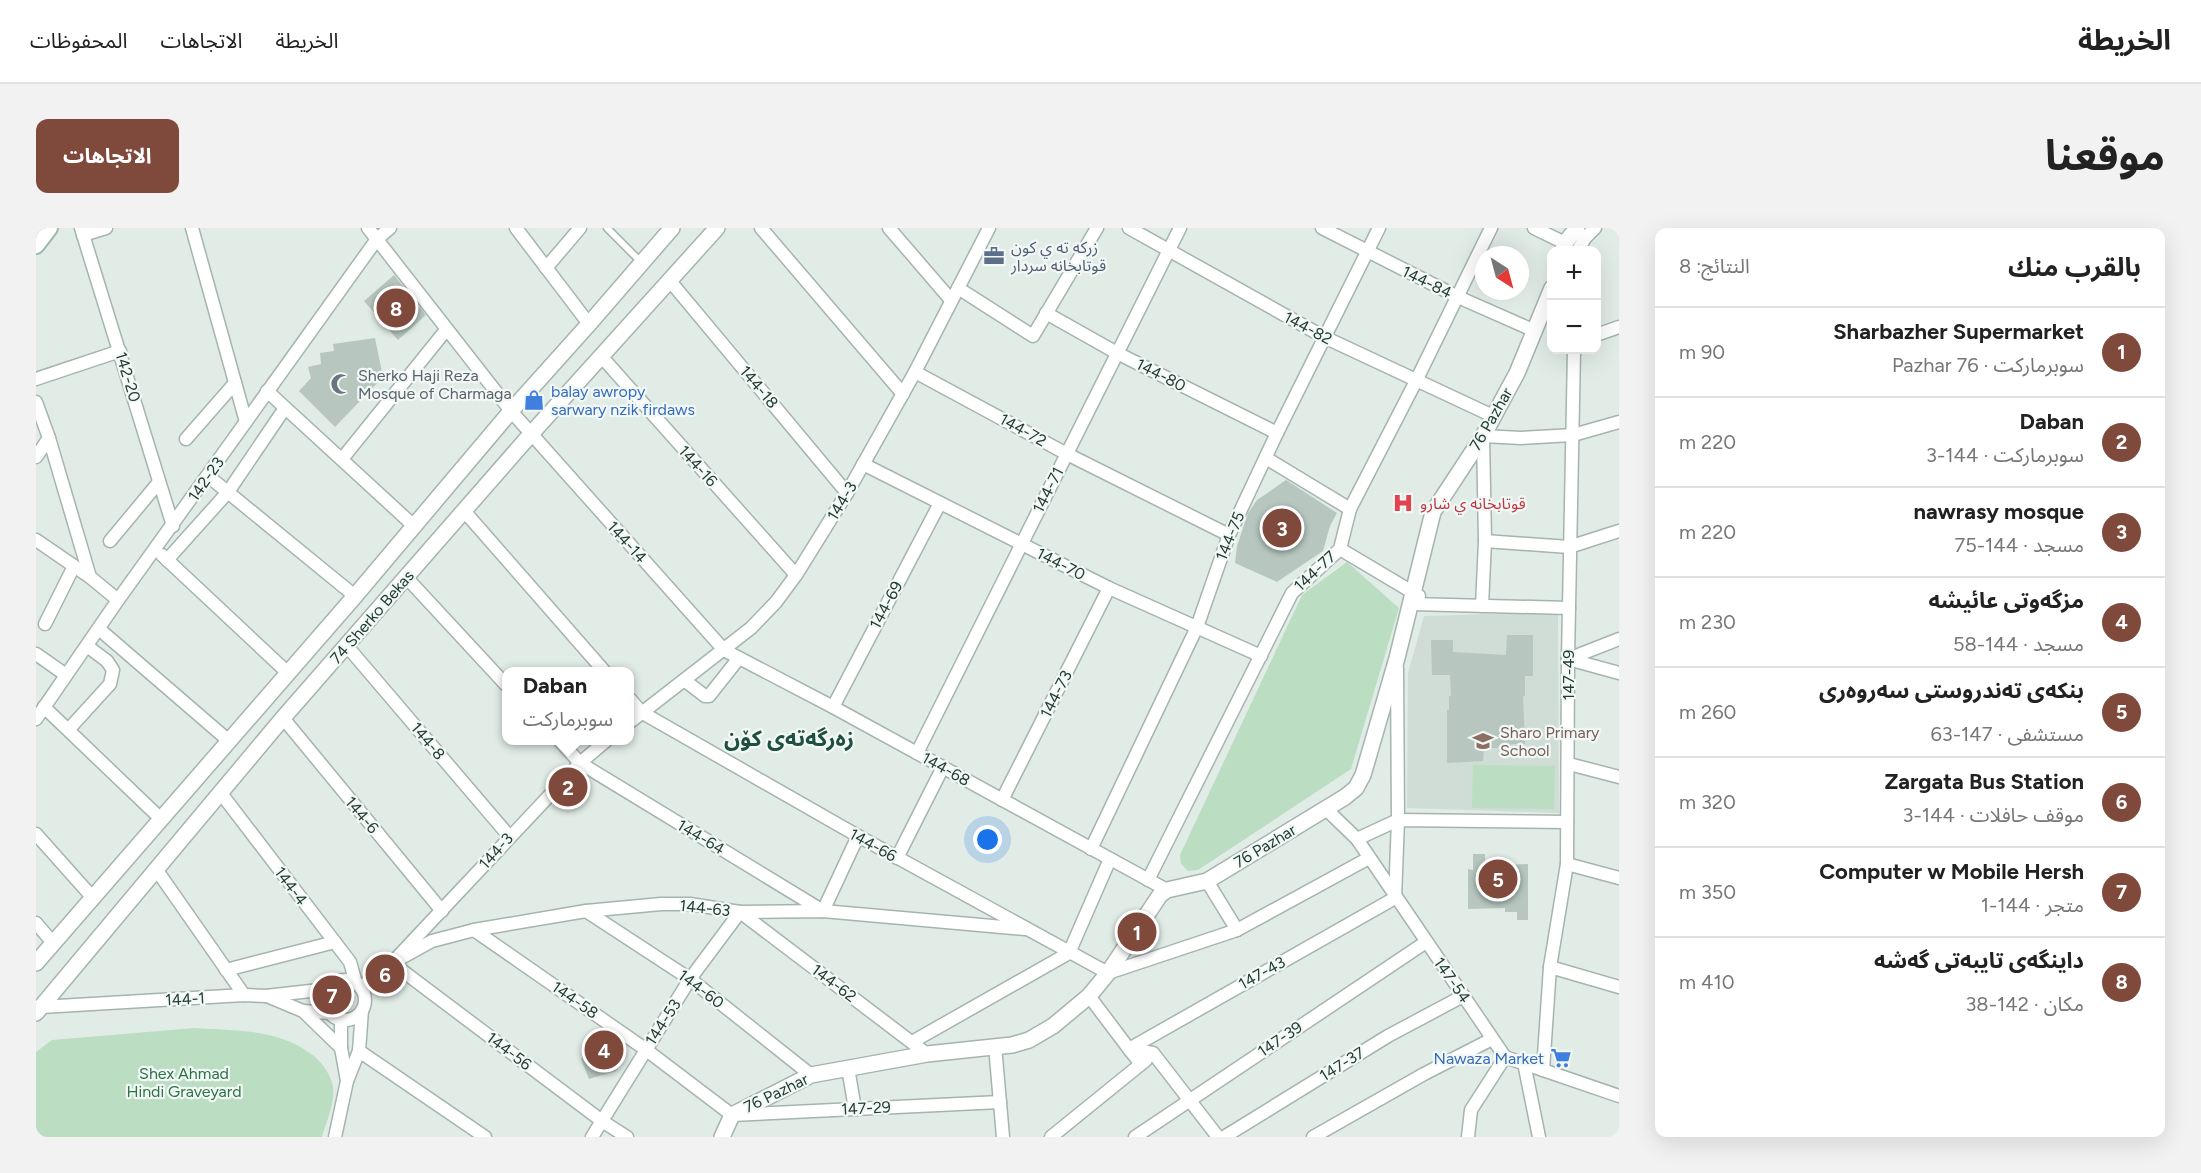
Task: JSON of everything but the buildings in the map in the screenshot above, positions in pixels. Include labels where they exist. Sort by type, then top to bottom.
[{"type":"main road","points":[[36,245],[49,228]]},
{"type":"street","points":[[82,232],[106,228]]},
{"type":"street","points":[[192,228],[246,422]]},
{"type":"street","name":"144-14","points":[[368,228],[511,411],[724,650]]},
{"type":"street","name":"142-23","points":[[36,719],[267,391],[377,239],[390,228]]},
{"type":"street","points":[[516,228],[590,324]]},
{"type":"street","points":[[546,268],[580,228]]},
{"type":"street","name":"74 Sherko Bekas","points":[[38,1008],[346,645],[531,434],[717,228]]},
{"type":"street","points":[[761,228],[903,394]]},
{"type":"street","points":[[889,228],[951,300]]},
{"type":"street","name":"144-3","points":[[634,718],[751,628],[776,602],[796,576],[847,493],[903,394],[989,228]]},
{"type":"street","points":[[958,288],[1033,336],[1097,228]]},
{"type":"street","name":"144-82","points":[[1129,228],[1324,338],[1492,416]]},
{"type":"street","name":"144-71","points":[[916,753],[1180,228]]},
{"type":"street","name":"144-84","points":[[1322,228],[1458,297],[1535,331]]},
{"type":"street","name":"144-75","points":[[1091,849],[1197,627],[1229,536],[1276,434],[1379,228]]},
{"type":"street","name":"144-77","points":[[1148,880],[1292,593],[1340,549],[1350,509],[1491,228]]},
{"type":"street","points":[[1534,228],[1566,246]]},
{"type":"street","points":[[1570,246],[1577,228]]},
{"type":"street","points":[[1572,246],[1595,228]]},
{"type":"street","name":"74 Sherko Bekas","points":[[36,963],[355,596],[511,411],[590,324],[642,263],[666,230]]},
{"type":"street","name":"142-20","points":[[82,232],[173,526]]},
{"type":"street","name":"144-18","points":[[670,281],[847,493]]},
{"type":"street","name":"76 Pazhar","points":[[722,1137],[732,1115],[811,1075],[927,1054],[1012,1045],[1029,1040],[1066,1016],[1089,996],[1108,973],[1153,904],[1167,890],[1207,881],[1351,792],[1363,775],[1413,598],[1433,512],[1483,436],[1517,373],[1547,299]]},
{"type":"street","name":"144-80","points":[[1046,313],[1117,353],[1276,434]]},
{"type":"street","points":[[1601,333],[1619,327]]},
{"type":"street","points":[[342,459],[446,330]]},
{"type":"street","points":[[36,379],[120,351]]},
{"type":"street","name":"147-49","points":[[1543,1070],[1550,967],[1567,864],[1569,547],[1574,354]]},
{"type":"street","name":"144-16","points":[[601,356],[796,576]]},
{"type":"street","name":"144-72","points":[[915,372],[1066,454],[1229,536]]},
{"type":"street","points":[[186,439],[235,383]]},
{"type":"street","points":[[267,391],[414,526]]},
{"type":"street","points":[[36,402],[38,418],[49,438],[90,577]]},
{"type":"street","points":[[167,560],[228,492],[285,408]]},
{"type":"street","points":[[1482,606],[1485,541],[1483,436],[1521,438],[1573,435],[1619,422]]},
{"type":"street","points":[[36,457],[49,438]]},
{"type":"street","points":[[1266,458],[1350,509]]},
{"type":"street","name":"144-70","points":[[863,464],[1109,588],[1262,656]]},
{"type":"street","points":[[208,476],[355,596]]},
{"type":"street","points":[[110,541],[159,482]]},
{"type":"street","name":"144-69","points":[[833,707],[940,503]]},
{"type":"street","points":[[465,512],[601,667]]},
{"type":"street","points":[[1485,541],[1569,547],[1619,531]]},
{"type":"street","points":[[36,540],[90,577],[118,600]]},
{"type":"street","points":[[1340,549],[1413,598],[1433,604],[1569,608]]},
{"type":"street","points":[[156,550],[288,673]]},
{"type":"street","points":[[45,624],[74,566]]},
{"type":"street","points":[[406,577],[502,680]]},
{"type":"street","name":"144-73","points":[[1002,800],[1109,588]]},
{"type":"street","points":[[99,629],[229,741]]},
{"type":"street","points":[[1568,659],[1619,639]]},
{"type":"street","name":"144-8","points":[[346,645],[509,836]]},
{"type":"street","points":[[69,729],[110,684],[113,670],[107,662],[87,646]]},
{"type":"street","name":"144-68","points":[[724,650],[833,707],[1167,890]]},
{"type":"street","points":[[36,654],[66,675]]},
{"type":"street","points":[[684,680],[705,696],[709,696],[739,658]]},
{"type":"street","points":[[1395,898],[1398,820],[1397,658]]},
{"type":"street","points":[[1568,659],[1619,673]]},
{"type":"street","points":[[634,704],[641,712]]},
{"type":"street","points":[[44,707],[161,819]]},
{"type":"street","name":"144-66","points":[[641,712],[897,858],[1108,973]]},
{"type":"street","name":"144-6","points":[[283,718],[442,911]]},
{"type":"street","name":"144-64","points":[[563,745],[580,763],[823,911]]},
{"type":"street","name":"144-3","points":[[361,994],[442,911],[509,836],[580,763],[602,745]]},
{"type":"street","points":[[1569,764],[1619,777]]},
{"type":"street","points":[[897,858],[943,767]]},
{"type":"street","name":"144-4","points":[[220,792],[350,962],[361,994]]},
{"type":"street","name":"147-54","points":[[1326,809],[1357,839],[1505,1057]]},
{"type":"street","points":[[1357,839],[1398,820],[1567,822]]},
{"type":"street","points":[[36,834],[93,898]]},
{"type":"street","points":[[823,911],[858,836]]},
{"type":"street","points":[[1108,973],[1237,930],[1369,858]]},
{"type":"street","points":[[912,1042],[1069,953],[1110,859]]},
{"type":"street","points":[[1567,864],[1619,878]]},
{"type":"street","points":[[156,869],[244,995]]},
{"type":"street","points":[[1207,881],[1237,930]]},
{"type":"street","name":"147-43","points":[[1051,1137],[1145,1052],[1395,898]]},
{"type":"street","name":"144-63","points":[[391,965],[432,941],[474,930],[586,911],[690,904],[740,912],[823,911],[1025,929]]},
{"type":"street","name":"144-60","points":[[586,911],[690,979],[811,1075]]},
{"type":"street","name":"144-53","points":[[592,1137],[690,979],[740,912]]},
{"type":"street","name":"144-62","points":[[740,912],[927,1054]]},
{"type":"street","points":[[36,923],[53,943]]},
{"type":"street","name":"144-58","points":[[474,930],[645,1049],[732,1115]]},
{"type":"street","points":[[226,970],[335,942]]},
{"type":"street","name":"147-39","points":[[1135,1137],[1426,942]]},
{"type":"street","name":"144-56","points":[[391,965],[627,1137]]},
{"type":"street","points":[[1550,967],[1619,987]]},
{"type":"street","name":"144-1","points":[[38,1008],[244,995],[266,996],[328,989],[338,981],[344,980],[361,994]]},
{"type":"street","points":[[328,989],[325,1001],[335,1016],[347,1081]]},
{"type":"street","points":[[266,996],[303,1011],[353,1018],[361,994]]},
{"type":"street","points":[[336,1136],[347,1081],[359,1051],[361,994]]},
{"type":"street","points":[[1089,996],[1129,1049],[1145,1052],[1190,1100],[1218,1137]]},
{"type":"street","name":"147-37","points":[[1224,1137],[1389,1036],[1463,996]]},
{"type":"street","points":[[303,1011],[341,1048]]},
{"type":"street","points":[[1313,1137],[1424,1074],[1492,1039]]},
{"type":"street","points":[[995,1046],[1003,1137]]},
{"type":"street","points":[[359,1051],[485,1137]]},
{"type":"street","points":[[1466,1136],[1471,1110],[1505,1057],[1619,1096]]},
{"type":"street","points":[[1524,1064],[1539,1137]]},
{"type":"street","points":[[848,1068],[855,1109]]},
{"type":"street","name":"147-29","points":[[732,1115],[1000,1102]]},
{"type":"lane","points":[[607,228],[642,263]]},
{"type":"shaded area","name":"Sharo Primary School","points":[[1558,612],[1559,813],[1407,808],[1408,673],[1424,616]]},
{"type":"green space","points":[[1347,562],[1399,608],[1351,769],[1198,870],[1188,871],[1181,864],[1180,855],[1302,595]]},
{"type":"green space","points":[[1473,765],[1555,766],[1554,809],[1472,808]]},
{"type":"green space","name":"Shex Ahmad Hindi Graveyard","points":[[194,1028],[242,1031],[272,1036],[286,1040],[314,1056],[326,1070],[333,1087],[331,1106],[322,1137],[36,1137],[36,1052],[52,1040]]},
{"type":"place","name":"زركه ته ي كون قوتابخانه سردار","points":[[994,256]]},
{"type":"place","name":"داینگەی تایبەتی گەشە","points":[[396,308]]},
{"type":"place","name":"Sherko Haji Reza Mosque of Charmaga","points":[[341,384]]},
{"type":"place","name":"balay awropy sarwary nzik firdaws","points":[[534,400]]},
{"type":"place","name":"قوتابخانه ي شارو","points":[[1403,503]]},
{"type":"place","name":"nawrasy mosque","points":[[1282,528]]},
{"type":"place","name":"Sharo Primary School","points":[[1483,741]]},
{"type":"place","name":"Daban","points":[[568,787]]},
{"type":"place","name":"بنکەی تەندروستی سەروەری","points":[[1498,879]]},
{"type":"place","name":"Sharbazher Supermarket","points":[[1137,932]]},
{"type":"place","name":"Zargata Bus Station","points":[[385,974]]},
{"type":"place","name":"Computer w Mobile Hersh","points":[[332,995]]},
{"type":"place","name":"مزگەوتی عائیشە","points":[[604,1050]]},
{"type":"place","name":"Nawaza Market","points":[[1561,1058]]},
{"type":"district","name":"زەرگەتەی کۆن","points":[[789,738]]}]
